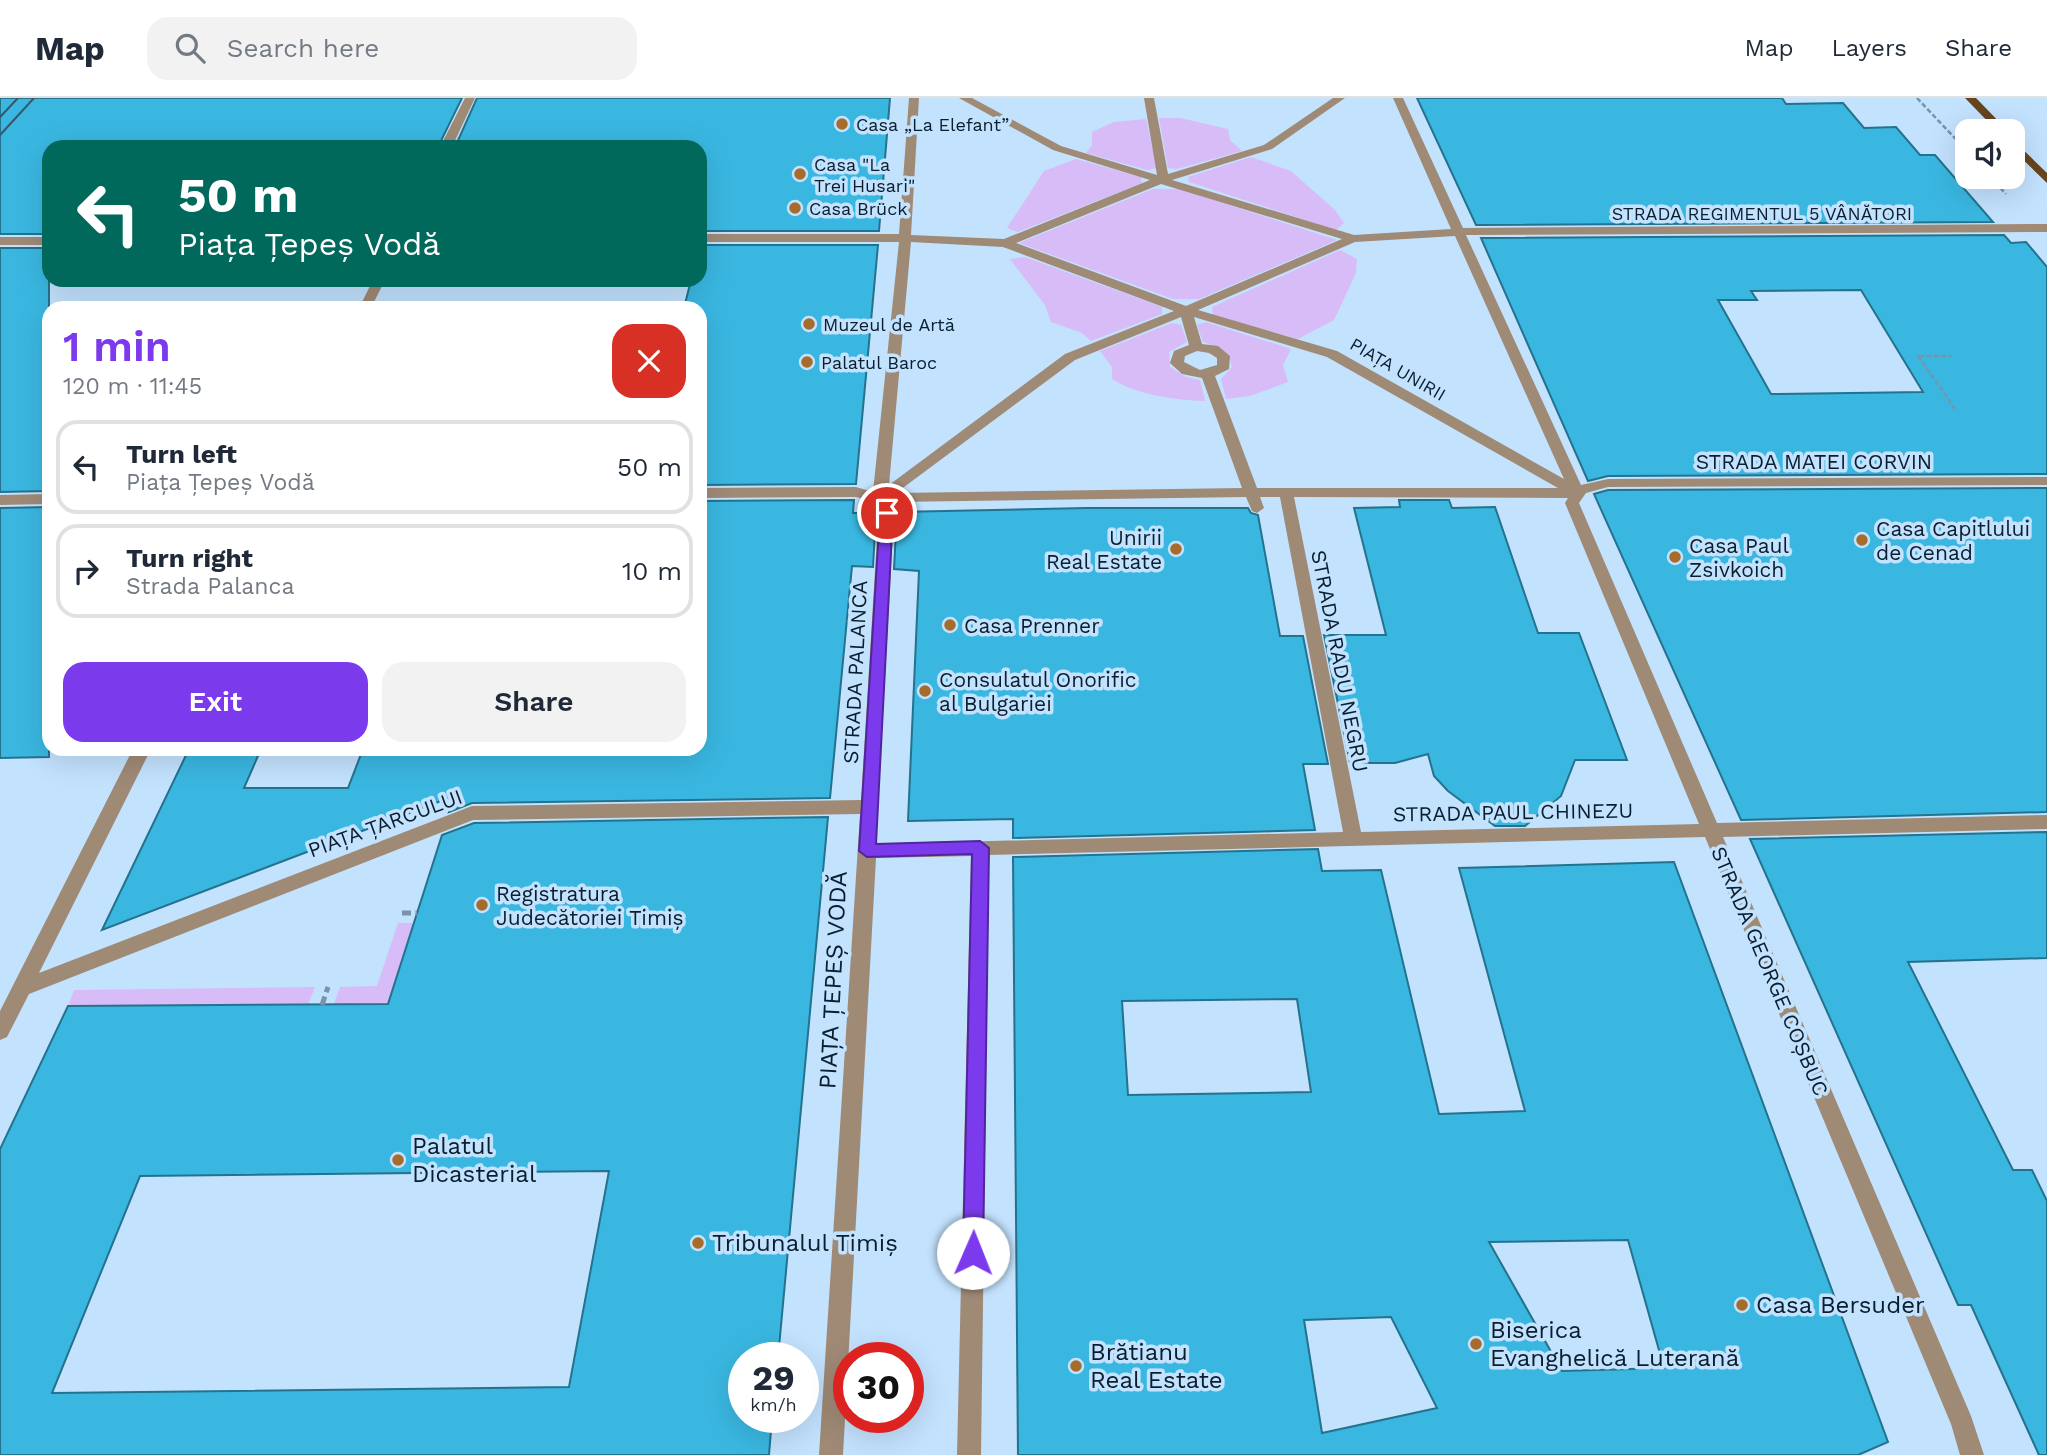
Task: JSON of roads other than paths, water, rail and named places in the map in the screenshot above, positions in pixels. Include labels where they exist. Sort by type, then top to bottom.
[{"type":"main road","points":[[1973,99],[1992,119]]},
{"type":"main road","points":[[2025,156],[2047,180]]},
{"type":"street","points":[[449,140],[470,98]]},
{"type":"street","points":[[883,505],[914,98]]},
{"type":"street","points":[[964,98],[1058,148],[1353,239]]},
{"type":"street","points":[[1149,98],[1163,179]]},
{"type":"street","name":"PIAȚA UNIRII","points":[[1005,243],[1163,179],[1268,147],[1340,98]]},
{"type":"street","points":[[707,493],[856,492],[883,505],[1251,492],[1579,491],[1398,98]]},
{"type":"street","name":"STRADA REGIMENTUL 5 VÂNĂTORI","points":[[1461,232],[2047,228]]},
{"type":"street","points":[[883,505],[1070,357],[1186,311],[1353,239],[1461,232]]},
{"type":"street","name":"PIAȚA UNIRII","points":[[707,238],[878,237],[1005,243],[1186,311],[1332,354],[1579,491]]},
{"type":"street","points":[[0,241],[42,241]]},
{"type":"street","points":[[1186,311],[1196,347]]},
{"type":"street","points":[[1196,347],[1213,349],[1223,356],[1225,361],[1220,370],[1207,374],[1191,373],[1177,362],[1183,351],[1196,347]]},
{"type":"street","points":[[1207,374],[1257,508]]},
{"type":"street","name":"STRADA MATEI CORVIN","points":[[1579,491],[1608,484],[2047,481]]},
{"type":"street","name":"STRADA GEORGE COȘBUC","points":[[1579,491],[1572,507],[1964,1424],[1972,1455]]},
{"type":"street","name":"STRADA RADU NEGRU","points":[[1286,492],[1353,839]]},
{"type":"street","points":[[0,500],[42,499]]},
{"type":"street","name":"STRADA PALANCA","points":[[867,851],[883,505]]},
{"type":"street","points":[[0,1031],[12,1000],[138,756]]},
{"type":"street","name":"PIAȚA ȚARCULUI","points":[[12,1000],[472,813],[870,807]]},
{"type":"street","name":"STRADA PAUL CHINEZU","points":[[980,848],[2047,822]]},
{"type":"street","points":[[969,1455],[980,848]]},
{"type":"street","name":"PIAȚA ȚEPEȘ VODĂ","points":[[831,1455],[867,851],[980,848]]},
{"type":"tram line","points":[[0,117],[18,98]]},
{"type":"tram line","points":[[0,135],[34,98]]},
{"type":"place","name":"Casa „La Elefant”","points":[[842,124]]},
{"type":"place","name":"Casa \"La Trei Husari\"","points":[[800,174]]},
{"type":"place","name":"Casa Brück","points":[[795,208]]},
{"type":"place","name":"Muzeul de Artă","points":[[809,324]]},
{"type":"place","name":"Palatul Baroc","points":[[807,362]]},
{"type":"place","name":"Casa Capitlului de Cenad","points":[[1862,540]]},
{"type":"place","name":"Unirii Real Estate","points":[[1176,549]]},
{"type":"place","name":"Casa Paul Zsivkoich","points":[[1675,557]]},
{"type":"place","name":"Casa Prenner","points":[[950,625]]},
{"type":"place","name":"Consulatul Onorific al Bulgariei","points":[[925,691]]},
{"type":"place","name":"Registratura Judecătoriei Timiș","points":[[482,905]]},
{"type":"place","name":"Palatul Dicasterial","points":[[398,1160]]},
{"type":"place","name":"Tribunalul Timiș","points":[[698,1243]]},
{"type":"place","name":"Casa Bersuder","points":[[1742,1305]]},
{"type":"place","name":"Biserica Evanghelică Luterană","points":[[1476,1344]]},
{"type":"place","name":"Brătianu Real Estate","points":[[1076,1366]]}]
